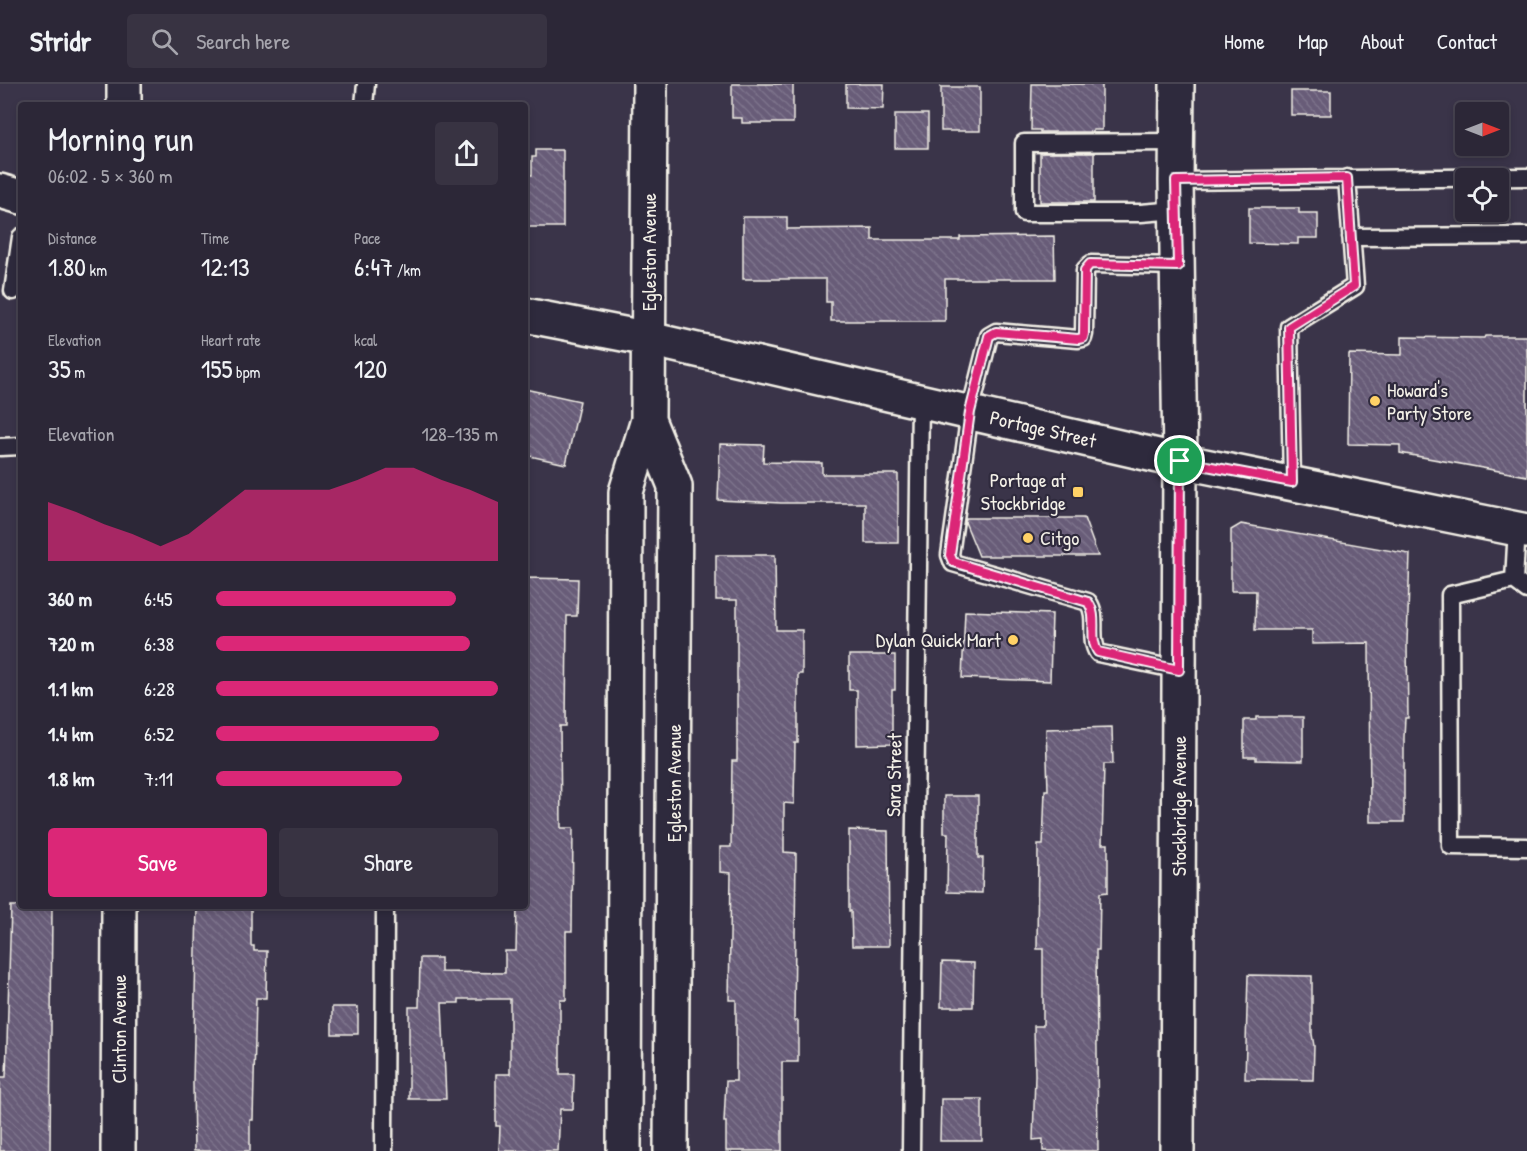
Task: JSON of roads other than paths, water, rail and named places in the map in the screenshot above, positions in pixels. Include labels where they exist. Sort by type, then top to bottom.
[{"type":"street","points":[[124,84],[124,102]]},
{"type":"street","name":"Egleston Avenue","points":[[624,1151],[626,492],[648,420],[650,84]]},
{"type":"street","name":"Stockbridge Avenue","points":[[1177,84],[1180,461],[1177,1151]]},
{"type":"street","points":[[0,191],[18,196]]},
{"type":"street","name":"Portage Street","points":[[528,316],[649,339],[1180,461],[1522,530]]},
{"type":"street","name":"Egleston Avenue","points":[[648,420],[675,486],[671,1151]]},
{"type":"street","points":[[625,842],[673,843]]},
{"type":"street","name":"Clinton Avenue","points":[[118,1151],[119,909]]},
{"type":"lane","points":[[364,102],[366,84]]},
{"type":"lane","points":[[1177,142],[1024,143],[1024,213],[1141,213],[1177,195],[1347,178],[1527,177]]},
{"type":"lane","points":[[1292,482],[1289,327],[1354,286],[1347,178]]},
{"type":"lane","points":[[1351,237],[1527,236]]},
{"type":"lane","points":[[14,291],[18,260]]},
{"type":"lane","points":[[1178,266],[1090,264],[1087,266],[1083,338],[993,334],[989,336],[970,412],[950,555],[953,562],[1088,602],[1093,611],[1095,645],[1098,652],[1179,670]]},
{"type":"lane","name":"Sara Street","points":[[911,1151],[920,400]]},
{"type":"lane","points":[[0,447],[18,446]]},
{"type":"lane","points":[[1522,530],[1521,585],[1450,595],[1451,846],[1527,848]]},
{"type":"lane","points":[[384,1151],[385,909]]},
{"type":"place","name":"Howard's Party Store","points":[[1375,401]]},
{"type":"place","name":"Portage at Stockbridge","points":[[1078,492]]},
{"type":"place","name":"Citgo","points":[[1028,538]]},
{"type":"place","name":"Dylan Quick Mart","points":[[1013,640]]}]
